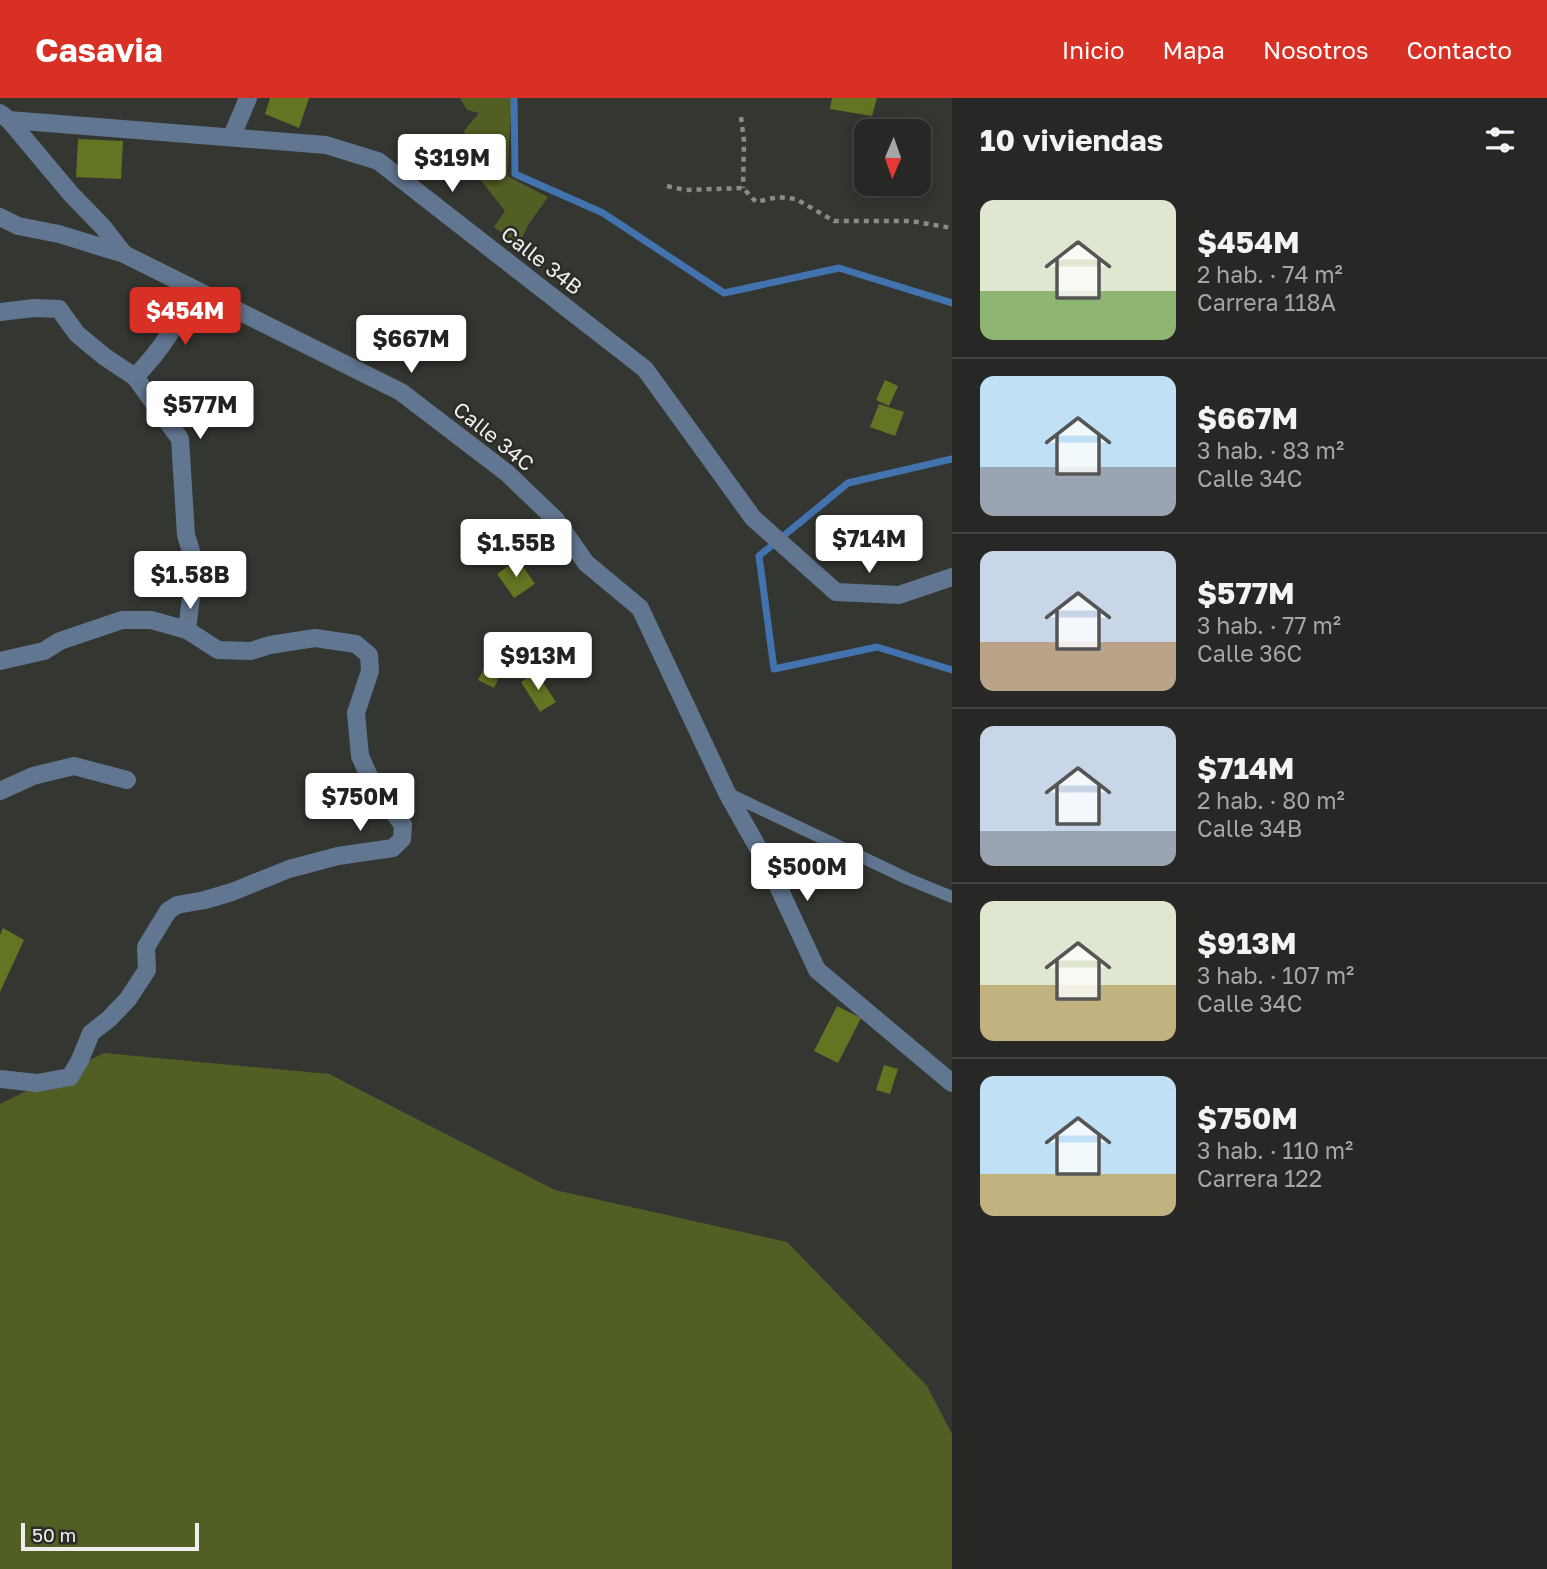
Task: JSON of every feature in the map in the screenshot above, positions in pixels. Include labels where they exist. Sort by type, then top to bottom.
[{"type":"street","points":[[232,136],[248,98]]},
{"type":"street","name":"Calle 34B","points":[[5,116],[326,145],[378,161],[645,369],[753,518],[836,592],[899,595],[952,577]]},
{"type":"street","name":"Calle 34B","points":[[5,116],[124,254]]},
{"type":"street","name":"Calle 34C","points":[[0,217],[18,226],[59,234],[124,254],[401,392],[507,473],[555,519],[586,563],[640,608],[727,793],[770,869],[817,970],[952,1083]]},
{"type":"street","points":[[135,377],[160,351],[179,322],[193,289]]},
{"type":"street","points":[[0,312],[34,308],[59,309],[77,334],[135,377],[180,439],[186,535],[195,564],[187,630]]},
{"type":"street","points":[[0,661],[44,651],[72,637],[122,620],[151,620],[187,630],[218,650],[251,651],[315,638],[356,644],[369,655],[369,671],[356,713],[360,756],[373,785],[402,825],[402,839],[393,848],[338,856],[289,869],[232,892],[177,905],[168,911],[146,947],[147,970],[128,999],[91,1033],[70,1077],[37,1083],[0,1079]]},
{"type":"street","points":[[0,791],[33,776],[74,766],[127,780]]},
{"type":"lane","points":[[727,793],[908,879],[952,897]]},
{"type":"path","points":[[741,117],[744,141],[743,188],[756,202],[778,197],[796,198],[834,221],[911,221],[952,228]]},
{"type":"path","points":[[667,186],[685,190],[743,188]]},
{"type":"green space","points":[[460,98],[512,98],[507,176],[548,197],[528,225],[519,245],[494,227],[505,211],[475,173],[464,131],[479,113],[467,110]]},
{"type":"green space","points":[[104,1053],[329,1074],[555,1190],[787,1242],[927,1386],[952,1434],[952,1569],[0,1569],[0,1104]]},
{"type":"building","points":[[270,98],[309,98],[299,128],[265,114]]},
{"type":"building","points":[[832,98],[877,98],[872,116],[830,109]]},
{"type":"building","points":[[78,139],[123,141],[121,179],[76,177]]},
{"type":"building","points":[[885,380],[898,386],[889,406],[876,400]]},
{"type":"building","points":[[879,404],[904,412],[895,436],[870,427]]},
{"type":"building","points":[[518,559],[535,584],[514,598],[497,574]]},
{"type":"building","points":[[487,663],[502,671],[494,688],[478,680]]},
{"type":"building","points":[[536,672],[556,702],[540,712],[521,682]]},
{"type":"building","points":[[3,928],[24,940],[0,992],[0,935]]},
{"type":"building","points":[[837,1006],[861,1018],[838,1063],[814,1051]]},
{"type":"building","points":[[884,1065],[898,1069],[890,1094],[876,1090]]},
{"type":"waterway","points":[[514,98],[515,174],[603,213],[724,293],[839,268],[952,303]]},
{"type":"waterway","points":[[952,459],[848,483],[759,556],[774,669],[877,647],[952,670]]}]
